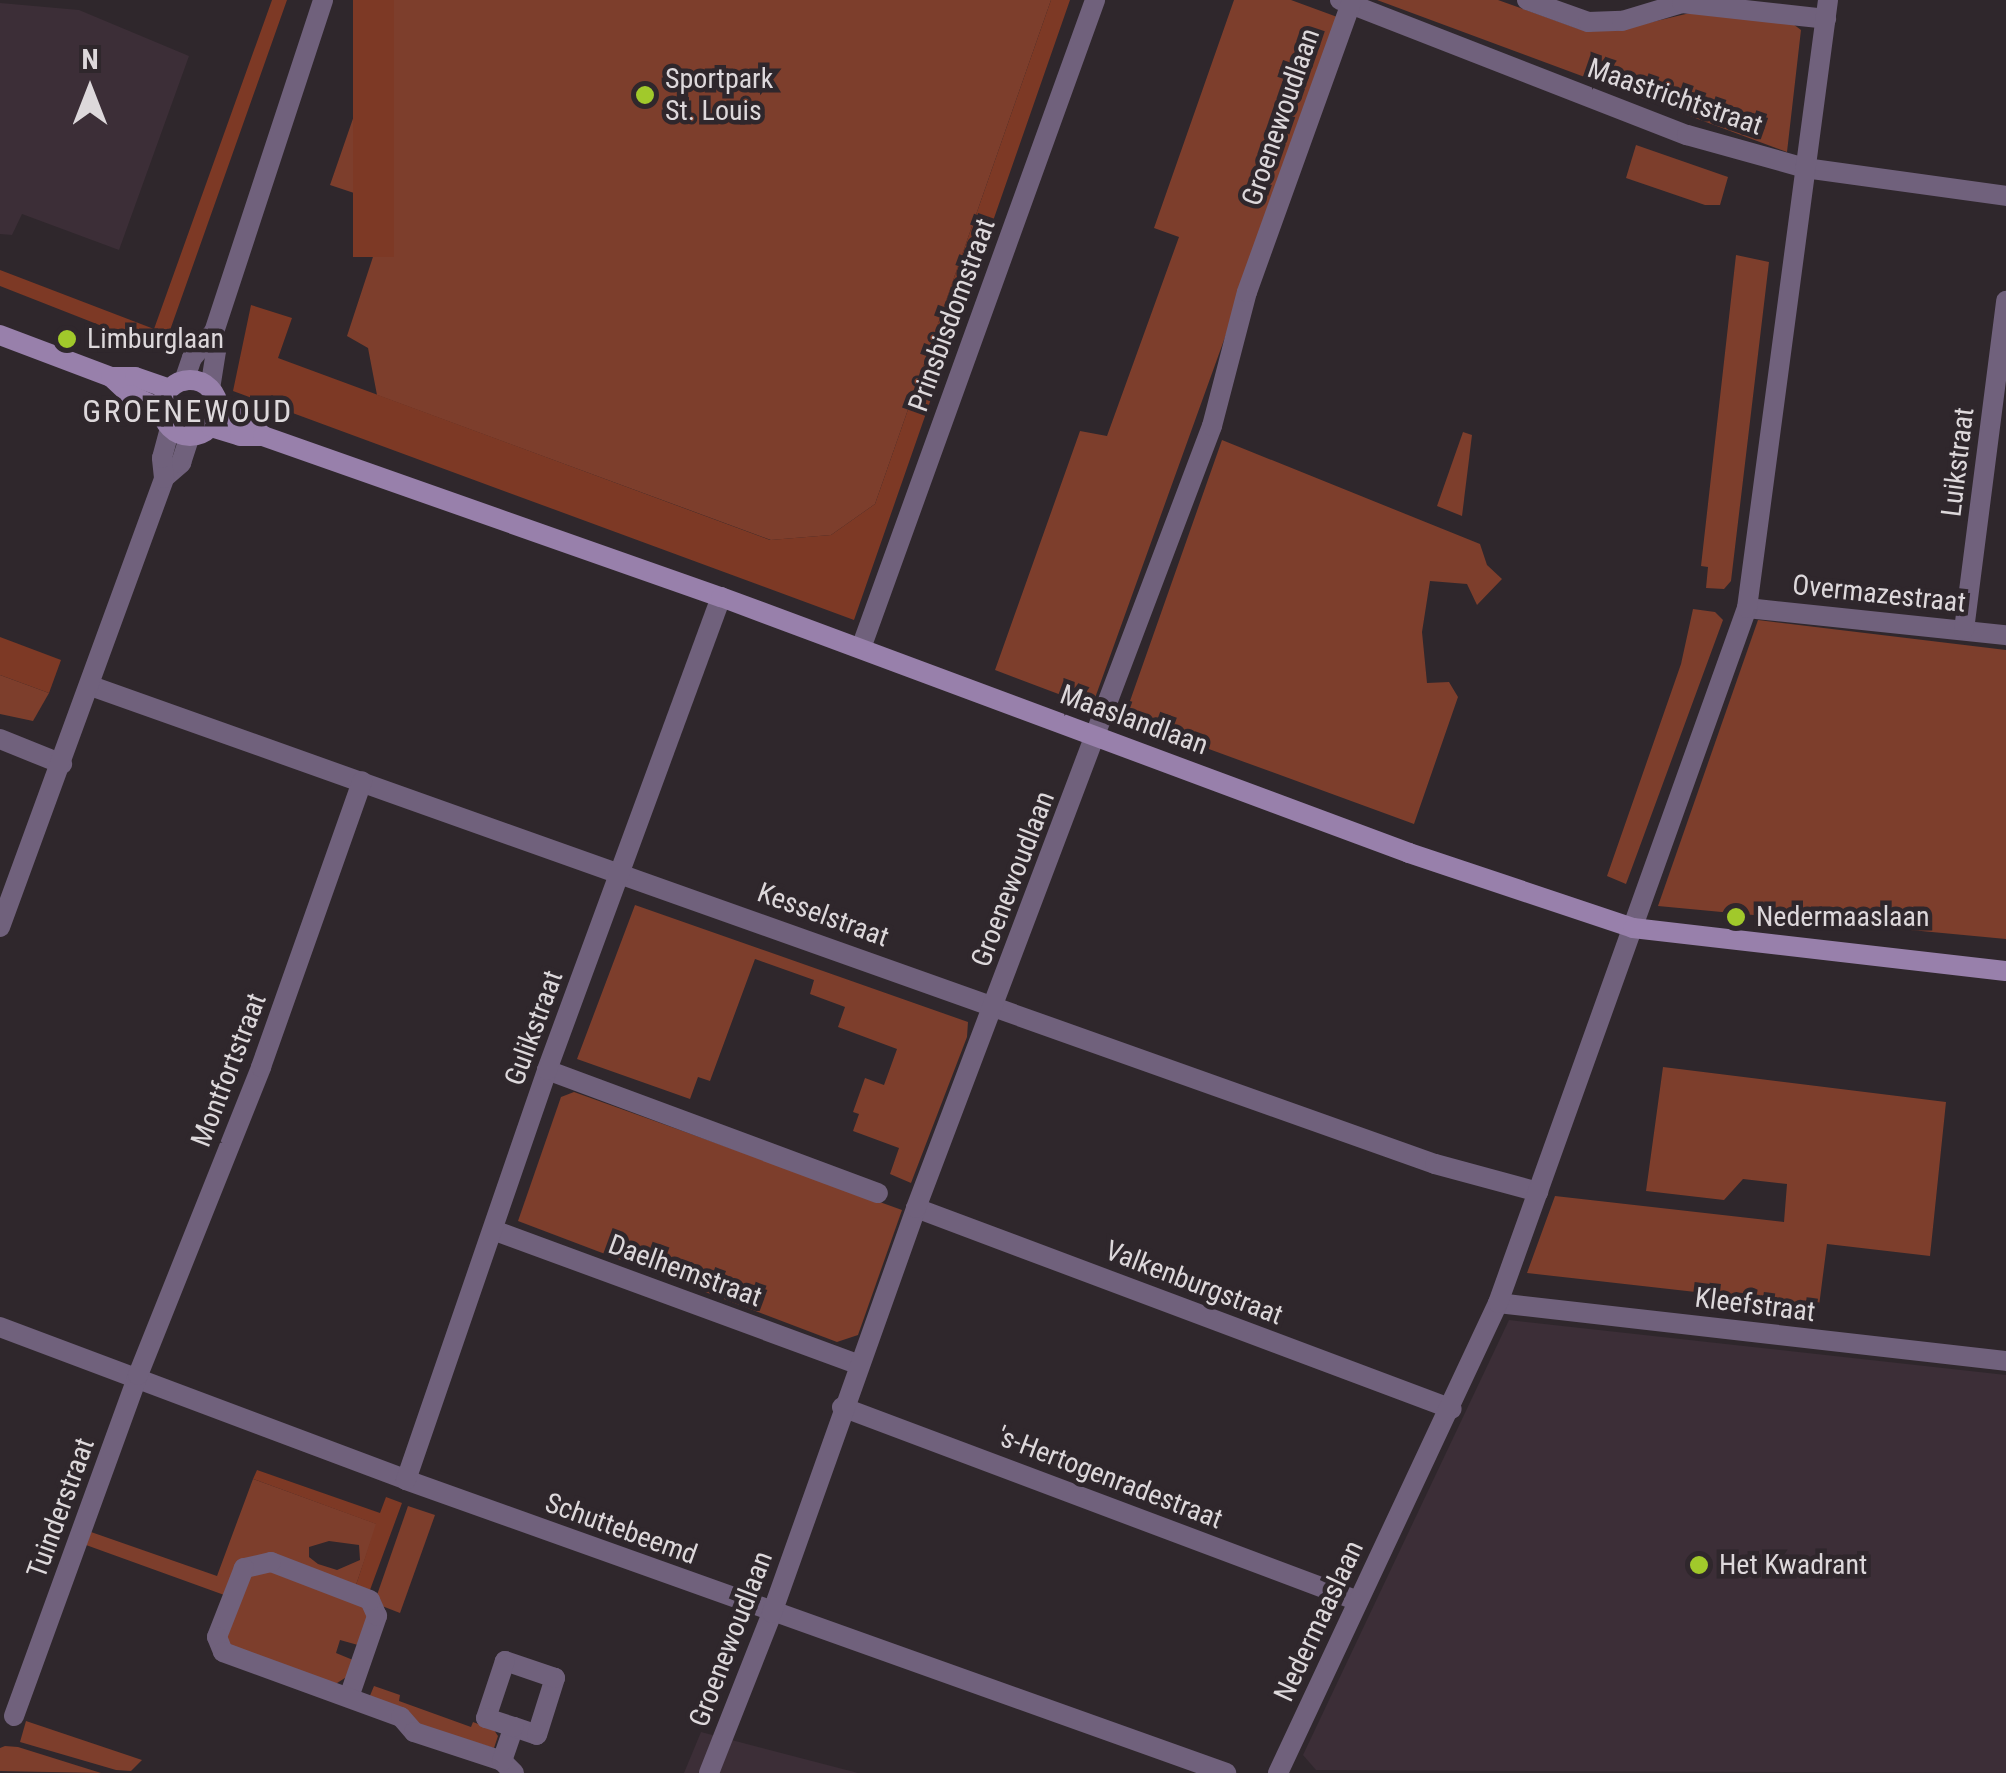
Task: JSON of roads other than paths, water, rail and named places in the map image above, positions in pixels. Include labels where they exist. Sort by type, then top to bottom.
[{"type":"street","points":[[0,927],[164,478],[162,458],[175,409],[192,358],[214,332],[323,0]]},
{"type":"street","name":"Prinsbisdomstraat","points":[[861,648],[1095,0]]},
{"type":"street","name":"Maastrichtstraat","points":[[1527,0],[1588,22],[1622,21],[1682,3],[1827,9]]},
{"type":"street","name":"Maastrichtstraat","points":[[1347,1],[1687,135],[1805,168],[2006,196]]},
{"type":"street","name":"Groenewoudlaan","points":[[709,1773],[772,1614],[916,1208],[1212,426],[1247,292],[1347,1]]},
{"type":"street","name":"Nedermaaslaan","points":[[1278,1773],[1452,1409],[1498,1302],[1747,608],[1827,9]]},
{"type":"street","name":"Luikstraat","points":[[1964,630],[2006,300]]},
{"type":"street","points":[[0,335],[110,377],[130,395],[214,419],[210,390],[216,350],[214,332]]},
{"type":"street","points":[[175,409],[198,382],[210,390]]},
{"type":"street","name":"Maaslandlaan","points":[[214,419],[240,436],[263,436],[721,597],[1410,853],[1633,928],[2006,971]]},
{"type":"street","name":"Gulikstraat","points":[[406,1480],[547,1070],[721,597]]},
{"type":"street","name":"Overmazestraat","points":[[1747,608],[2006,634]]},
{"type":"street","name":"Kesselstraat","points":[[91,686],[1435,1164],[1538,1192]]},
{"type":"street","points":[[0,739],[62,764]]},
{"type":"street","name":"Montfortstraat","points":[[138,1376],[261,1068],[362,782]]},
{"type":"street","points":[[547,1070],[878,1193]]},
{"type":"street","name":"Valkenburgstraat","points":[[916,1208],[1452,1409]]},
{"type":"street","name":"Daelhemstraat","points":[[493,1230],[858,1364]]},
{"type":"street","name":"Kleefstraat","points":[[1498,1302],[2006,1361]]},
{"type":"street","name":"Schuttebeemd","points":[[0,1326],[772,1614],[1226,1773]]},
{"type":"street","name":"Tuinderstraat","points":[[14,1716],[138,1376]]},
{"type":"street","name":"'s-Hertogenradestraat","points":[[842,1408],[1358,1601]]},
{"type":"street","points":[[349,1697],[377,1616],[370,1600],[271,1562],[244,1568],[217,1637],[222,1652],[401,1717],[414,1732],[508,1767],[514,1727]]},
{"type":"place","name":"Sportpark St. Louis","points":[[645,95]]},
{"type":"place","name":"Limburglaan","points":[[67,339]]},
{"type":"place","name":"Nedermaaslaan","points":[[1736,917]]},
{"type":"place","name":"Het Kwadrant","points":[[1699,1565]]},
{"type":"district","name":"GROENEWOUD","points":[[188,411]]}]
